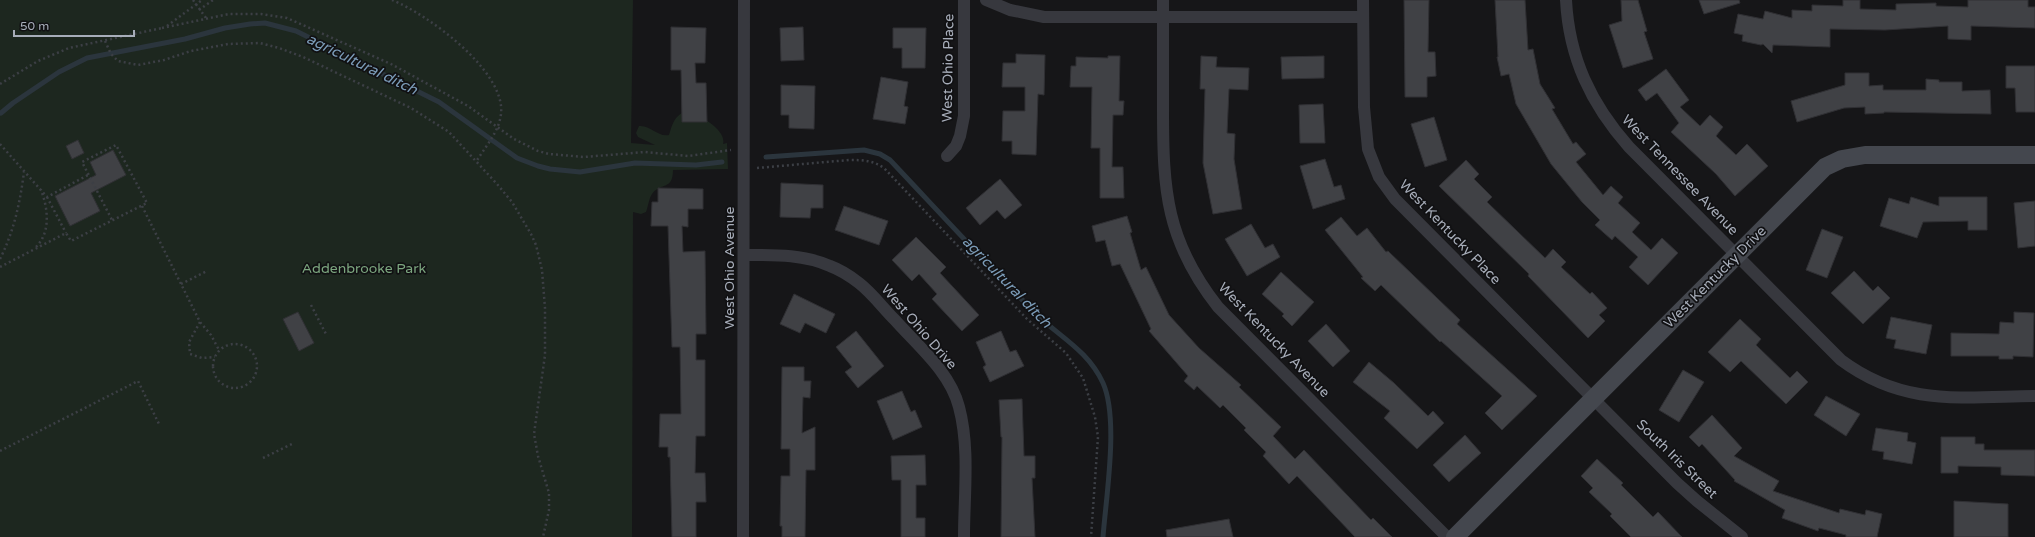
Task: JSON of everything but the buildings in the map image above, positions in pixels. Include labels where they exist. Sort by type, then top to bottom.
[{"type":"street","name":"West Ohio Avenue","points":[[743,537],[744,0]]},
{"type":"street","name":"West Ohio Place","points":[[947,156],[956,146],[960,136],[964,116],[964,0]]},
{"type":"street","points":[[986,0],[1010,10],[1036,17],[1363,17]]},
{"type":"street","name":"West Kentucky Avenue","points":[[1163,0],[1164,182],[1170,215],[1175,231],[1192,270],[1218,307],[1447,537]]},
{"type":"street","name":"West Kentucky Place","points":[[1363,0],[1365,130],[1373,164],[1383,183],[1395,199],[1594,399]]},
{"type":"street","name":"West Tennessee Avenue","points":[[1566,0],[1569,26],[1579,68],[1588,89],[1605,118],[1629,147],[1827,347],[1853,369],[1874,381],[1896,390],[1930,396],[2035,396]]},
{"type":"street","name":"West Kentucky Drive","points":[[1455,537],[1737,256],[1819,172],[1828,165],[1842,159],[1873,155],[2035,155]]},
{"type":"street","name":"West Ohio Drive","points":[[744,255],[797,256],[813,259],[846,273],[876,300],[936,365],[954,392],[962,424],[964,445],[964,537]]},
{"type":"street","name":"South Iris Street","points":[[1594,399],[1677,483],[1742,537]]},
{"type":"path","points":[[193,0],[195,5],[206,18]]},
{"type":"path","points":[[195,5],[198,0]]},
{"type":"path","points":[[162,28],[184,15],[202,0]]},
{"type":"path","points":[[199,10],[213,0]]},
{"type":"path","points":[[392,0],[418,13],[461,46],[483,68],[493,81],[501,101],[501,114],[496,132],[476,162]]},
{"type":"path","points":[[0,84],[18,72],[69,48],[150,32],[206,18],[230,14],[261,14],[280,17],[299,23],[391,64],[468,106],[525,145],[538,151],[560,156],[584,157],[645,152],[688,156],[744,149]]},
{"type":"path","points":[[105,40],[111,54],[118,60],[138,65],[164,60],[191,51],[228,44],[260,43],[303,57],[411,108],[449,132],[512,202],[525,222],[536,245],[542,270],[545,342],[544,369],[534,434],[538,456],[549,493],[549,510],[543,537]]},
{"type":"path","points":[[0,144],[47,196],[71,242],[147,203],[116,145],[82,162],[112,220]]},
{"type":"path","points":[[744,169],[849,160],[876,162],[884,168],[1027,319],[1066,353],[1083,378],[1095,417],[1098,437],[1091,537]]},
{"type":"path","points":[[0,259],[7,246],[18,210],[24,172]]},
{"type":"path","points":[[47,196],[88,175]]},
{"type":"path","points":[[34,249],[44,239],[46,226],[45,203],[40,188]]},
{"type":"path","points":[[142,206],[200,322],[211,335],[219,350]]},
{"type":"path","points":[[0,267],[66,233]]},
{"type":"path","points":[[181,284],[207,271]]},
{"type":"path","points":[[312,305],[327,336]]},
{"type":"path","points":[[200,322],[189,342],[190,354],[202,358],[215,357]]},
{"type":"path","points":[[234,344],[247,347],[254,355],[256,362],[253,377],[248,383],[240,387],[232,387],[223,384],[214,374],[213,366],[215,357],[219,350],[226,346],[234,344]]},
{"type":"path","points":[[0,451],[138,380],[159,424]]},
{"type":"path","points":[[263,458],[294,443]]},
{"type":"green space","name":"Addenbrooke Park","points":[[0,0],[633,0],[631,143],[655,145],[638,137],[636,133],[639,126],[647,127],[661,134],[669,135],[677,117],[688,110],[699,115],[717,128],[721,133],[723,144],[727,143],[728,169],[673,170],[671,181],[655,190],[652,194],[646,212],[641,214],[633,212],[632,537],[0,537]]},
{"type":"waterway","name":"agricultural ditch","points":[[1,113],[13,103],[59,72],[87,58],[185,39],[225,28],[265,23],[296,31],[439,102],[517,158],[538,166],[550,169],[580,172],[635,163],[696,165],[722,162]]},
{"type":"waterway","name":"agricultural ditch","points":[[766,157],[864,150],[880,154],[890,160],[1034,312],[1081,352],[1089,361],[1103,383],[1108,398],[1110,417],[1111,437],[1109,480],[1103,537]]}]
